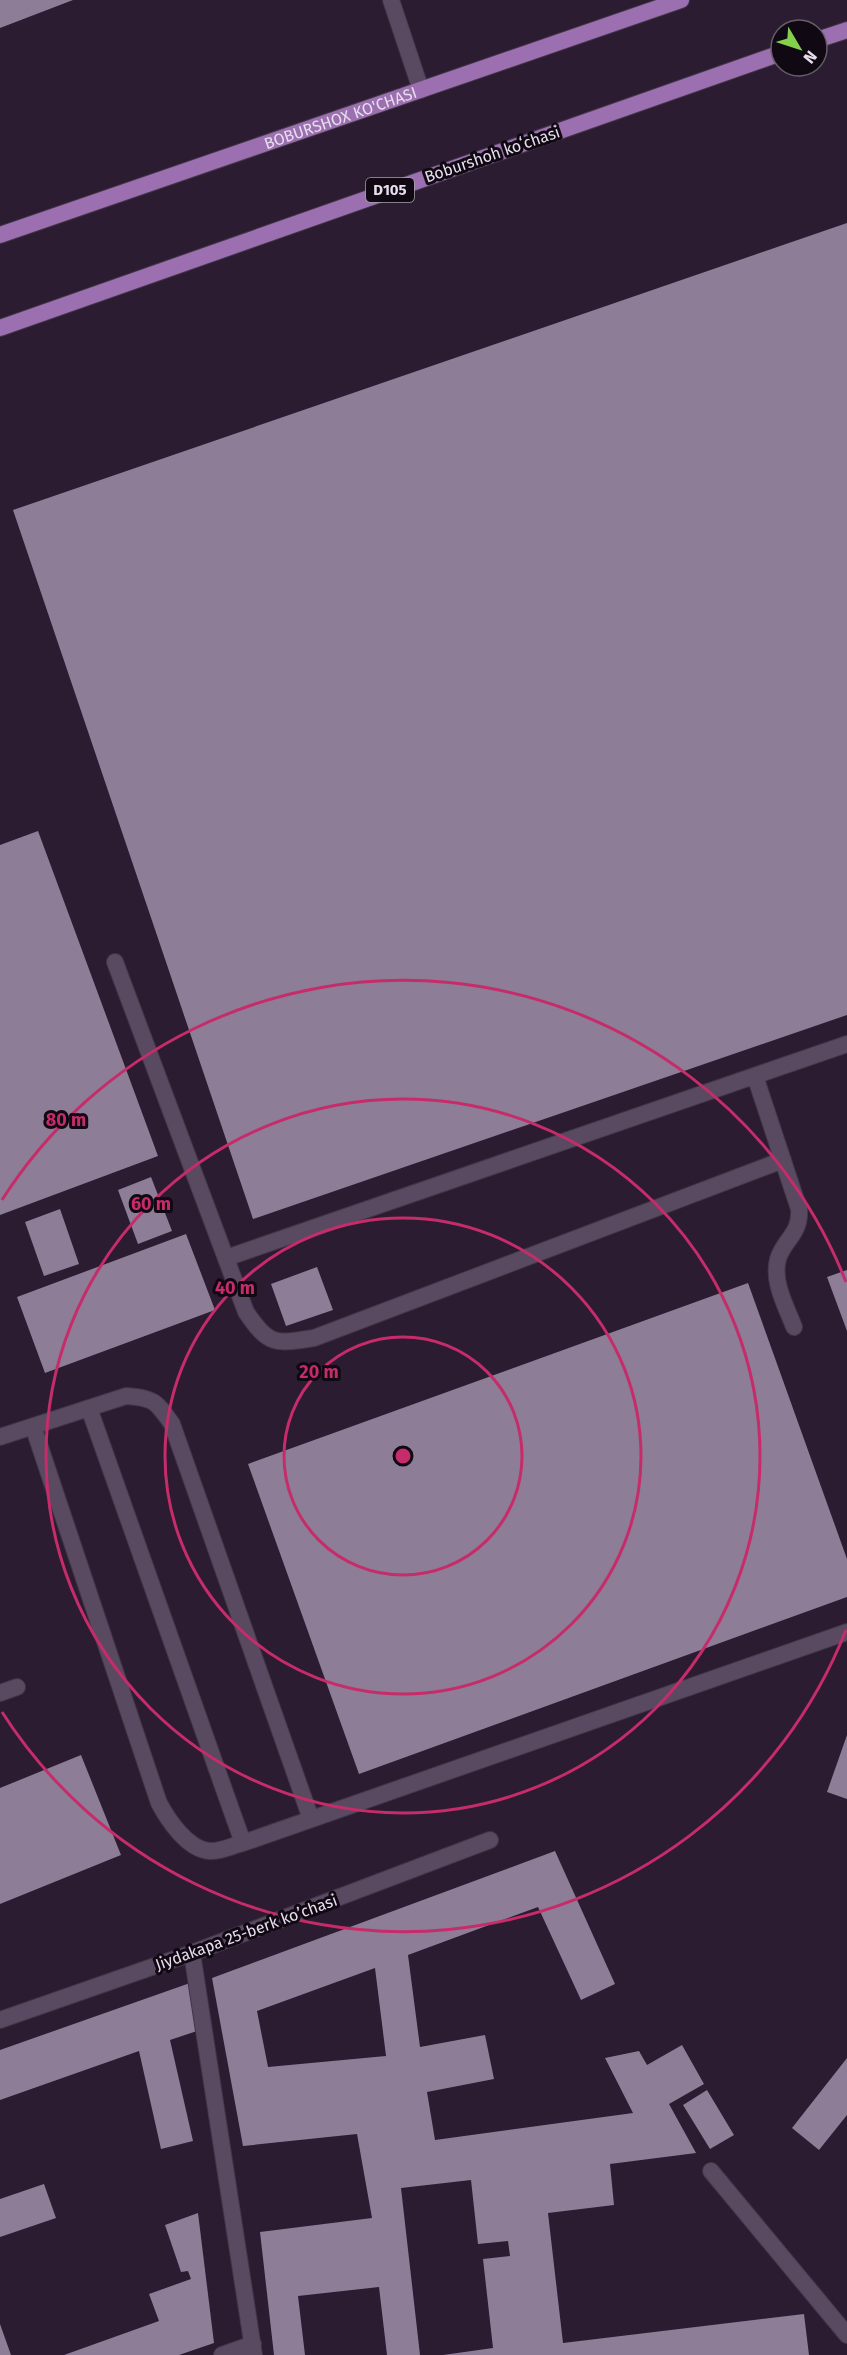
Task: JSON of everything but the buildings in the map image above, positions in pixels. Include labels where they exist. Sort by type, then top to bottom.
[{"type":"main road","name":"BOBURSHOX KO'CHASI","points":[[0,235],[681,0]]},
{"type":"main road","points":[[829,36],[847,30]]},
{"type":"main road","name":"Boburshoh koʻchasi","points":[[0,328],[769,57]]},
{"type":"street","points":[[391,0],[421,90]]},
{"type":"street","points":[[115,962],[246,1311],[261,1333],[281,1343],[314,1338],[783,1160]]},
{"type":"street","points":[[226,1258],[847,1044]]},
{"type":"street","points":[[756,1076],[799,1209],[800,1220],[795,1233],[778,1259],[777,1280],[794,1327]]},
{"type":"street","points":[[0,1437],[126,1396],[147,1398],[160,1406],[172,1424],[311,1819]]},
{"type":"street","points":[[89,1408],[243,1843]]},
{"type":"street","points":[[33,1426],[159,1803],[167,1819],[180,1834],[210,1851],[243,1843],[847,1632]]},
{"type":"street","points":[[0,1693],[17,1687]]},
{"type":"street","name":"Jiydakapa 25-berk koʼchasi","points":[[0,2020],[192,1953],[490,1840]]},
{"type":"street","points":[[192,1953],[253,2350],[222,2355]]},
{"type":"street","points":[[711,2170],[847,2335]]}]
